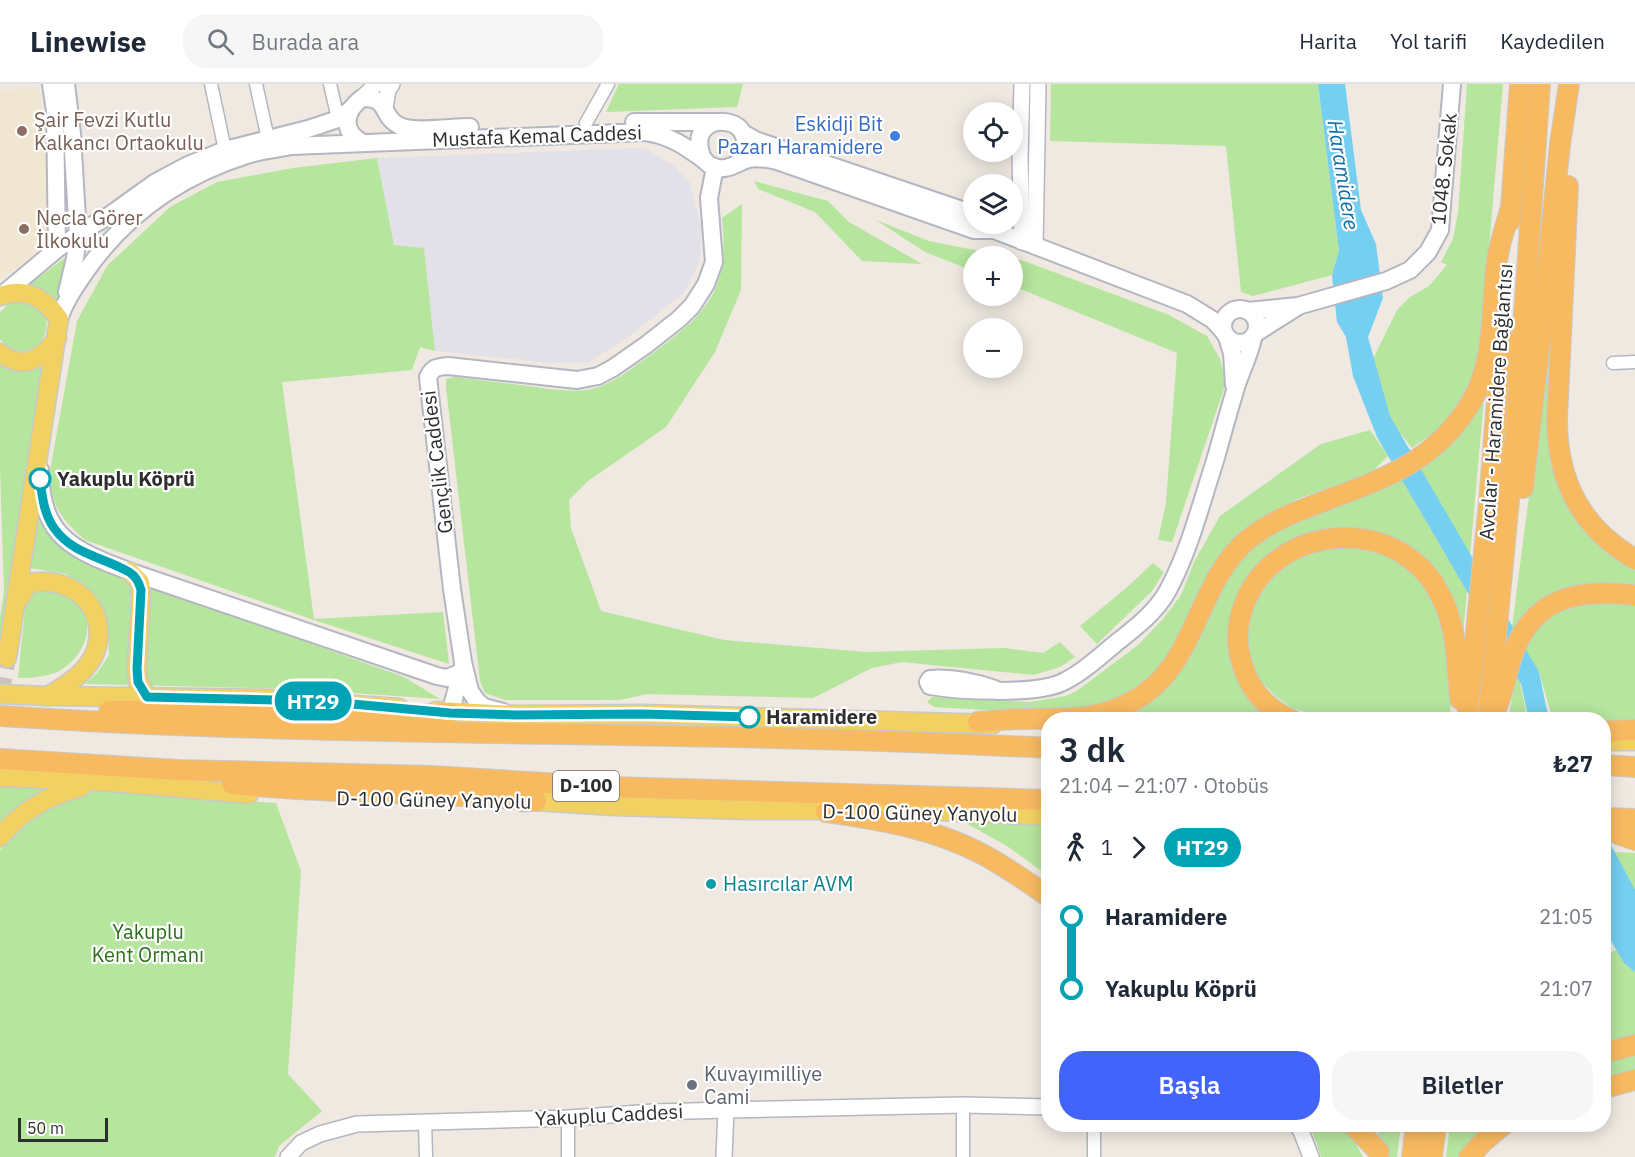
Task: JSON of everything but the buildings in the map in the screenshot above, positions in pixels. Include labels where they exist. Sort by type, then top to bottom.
[{"type":"highway","name":"Avcılar - Haramidere Bağlantısı","points":[[1466,712],[1490,491],[1520,84]]},
{"type":"highway","name":"Avcılar - Haramidere Bağlantısı","points":[[1491,712],[1516,427],[1540,84]]},
{"type":"highway","points":[[1502,590],[1526,472],[1560,144],[1569,84]]},
{"type":"highway","points":[[1574,84],[1563,270],[1557,438],[1563,471],[1570,492],[1579,508],[1593,526],[1612,544],[1635,559]]},
{"type":"highway","points":[[1108,712],[1135,700],[1157,685],[1172,668],[1187,643],[1215,580],[1235,551],[1248,540],[1265,527],[1288,515],[1393,474],[1428,453],[1458,422],[1472,402],[1480,383],[1490,337],[1499,247],[1510,210]]},
{"type":"highway","points":[[1278,712],[1269,707],[1258,695],[1243,670],[1237,641],[1241,612],[1248,593],[1270,565],[1309,542],[1337,537],[1372,541],[1393,549],[1421,567],[1435,585],[1446,607],[1451,627],[1464,712]]},
{"type":"highway","points":[[1493,712],[1515,650],[1530,621],[1540,611],[1554,602],[1582,594],[1608,592],[1635,595]]},
{"type":"highway","points":[[1,716],[82,711],[179,710],[347,716],[420,716],[450,713]]},
{"type":"highway","points":[[1,716],[186,727],[461,734],[796,738],[1041,748]]},
{"type":"highway","points":[[978,722],[1041,719]]},
{"type":"highway","points":[[1611,731],[1635,730]]},
{"type":"highway","name":"D-100","points":[[0,759],[117,775],[432,776],[611,787],[1041,800]]},
{"type":"highway","points":[[1611,765],[1635,766]]},
{"type":"highway","points":[[117,775],[151,775],[311,790],[536,801]]},
{"type":"highway","points":[[826,812],[859,817],[949,839],[984,855],[1041,892]]},
{"type":"highway","points":[[1611,818],[1635,819]]},
{"type":"highway","points":[[1611,1051],[1635,1045]]},
{"type":"highway","points":[[1611,1086],[1635,1080]]},
{"type":"highway","points":[[1359,1132],[1379,1154]]},
{"type":"highway","points":[[1368,1132],[1379,1154]]},
{"type":"highway","points":[[1412,1157],[1415,1132]]},
{"type":"highway","points":[[1432,1157],[1435,1132]]},
{"type":"highway","points":[[1469,1157],[1495,1132]]},
{"type":"main road","points":[[51,84],[55,111],[57,249]]},
{"type":"main road","points":[[7,658],[57,338],[78,236],[72,134],[66,84]]},
{"type":"main road","name":"1048. Sokak","points":[[1241,310],[1298,306],[1399,276],[1410,270],[1428,252],[1440,230],[1452,84]]},
{"type":"main road","points":[[1,295],[57,249],[156,182],[186,166],[225,150],[268,139],[374,98],[386,112],[384,131],[376,140],[367,143],[350,131],[347,117],[350,108]]},
{"type":"main road","name":"Mustafa Kemal Caddesi","points":[[386,112],[393,122],[410,129],[586,123],[716,122]]},
{"type":"main road","points":[[963,210],[754,140],[734,123],[716,122],[709,125],[700,137],[700,153],[710,164],[725,168],[749,159],[761,158],[777,161],[963,226]]},
{"type":"main road","name":"Mustafa Kemal Caddesi","points":[[62,310],[108,240],[147,205],[182,183],[249,154],[292,146],[645,132],[663,134],[710,164]]},
{"type":"main road","points":[[738,163],[744,149],[743,133]]},
{"type":"main road","name":"Gençlik Caddesi","points":[[462,667],[428,377],[436,367],[448,366],[577,380],[598,376],[646,345],[692,306],[711,275],[714,248],[710,164]]},
{"type":"main road","points":[[1008,234],[1029,244],[1187,304],[1213,320],[1231,341],[1242,343],[1254,335]]},
{"type":"main road","points":[[1,295],[21,293],[33,295],[62,310]]},
{"type":"main road","points":[[995,690],[1030,690],[1060,683],[1085,668],[1154,610],[1166,593],[1183,559],[1257,323],[1255,318],[1241,310],[1187,304]]},
{"type":"main road","name":"1048. Sokak","points":[[1254,335],[1298,306]]},
{"type":"main road","points":[[1234,392],[1232,353],[1223,321],[1229,312],[1241,310]]},
{"type":"main road","points":[[0,353],[17,362],[28,362],[48,351],[57,338]]},
{"type":"main road","points":[[39,451],[40,479],[48,520],[55,530],[71,544],[93,557],[436,676],[447,678],[462,667]]},
{"type":"main road","points":[[129,571],[140,582],[137,669],[138,682],[147,697]]},
{"type":"main road","points":[[15,604],[29,583],[43,580],[59,582],[76,590],[88,602],[95,617],[97,647],[90,661],[73,680],[48,696]]},
{"type":"main road","points":[[450,713],[462,667]]},
{"type":"main road","points":[[462,667],[470,692],[477,701],[496,711],[516,715]]},
{"type":"main road","points":[[0,694],[309,701],[450,713],[642,714],[978,722],[1041,727]]},
{"type":"main road","points":[[1611,741],[1635,741]]},
{"type":"main road","points":[[0,777],[117,775]]},
{"type":"main road","points":[[0,837],[22,813],[40,802],[59,793],[117,775]]},
{"type":"main road","name":"D-100 Güney Yanyolu","points":[[536,801],[614,806],[826,812],[917,810],[1041,816]]},
{"type":"street","points":[[211,84],[225,150]]},
{"type":"street","points":[[256,84],[268,139]]},
{"type":"street","points":[[330,84],[350,108],[376,84]]},
{"type":"street","points":[[386,112],[388,90],[392,84]]},
{"type":"street","points":[[586,123],[608,84]]},
{"type":"street","points":[[1022,84],[1022,102]]},
{"type":"street","points":[[1029,244],[1038,84]]},
{"type":"street","points":[[1021,162],[1029,244]]},
{"type":"street","points":[[1613,363],[1635,362]]},
{"type":"street","points":[[963,1105],[963,1157]]},
{"type":"street","name":"Yakuplu Caddesi","points":[[288,1157],[302,1143],[320,1134],[357,1124],[567,1118],[726,1110],[963,1105],[1041,1107]]},
{"type":"street","points":[[724,1157],[726,1110]]},
{"type":"street","points":[[567,1118],[568,1157]]},
{"type":"street","points":[[425,1122],[426,1157]]},
{"type":"street","points":[[1094,1132],[1094,1157]]},
{"type":"street","points":[[1301,1132],[1311,1157]]},
{"type":"shaded area","points":[[39,87],[48,172],[49,223],[42,245],[30,261],[0,279],[0,91]]},
{"type":"shaded area","points":[[644,148],[673,165],[690,183],[701,228],[700,260],[685,292],[632,334],[588,363],[552,363],[435,351],[424,248],[394,245],[377,158]]},
{"type":"green space","points":[[619,84],[743,84],[737,107],[606,112]]},
{"type":"green space","points":[[1051,84],[1318,84],[1339,251],[1332,275],[1253,296],[1241,292],[1226,146],[1050,141]]},
{"type":"green space","points":[[1467,84],[1503,84],[1480,353],[1464,394],[1453,414],[1439,429],[1412,448],[1391,421],[1373,359],[1397,310],[1410,297],[1429,286],[1447,265],[1441,262],[1453,239],[1458,213]]},
{"type":"green space","points":[[377,158],[394,245],[424,248],[435,351],[420,347],[412,370],[282,382],[314,619],[443,612],[449,664],[314,620],[85,540],[64,519],[56,505],[49,476],[77,321],[107,266],[170,207],[217,182],[293,168]]},
{"type":"green space","points":[[754,181],[828,201],[849,222],[922,264],[862,261],[815,212],[758,189]]},
{"type":"green space","points":[[742,204],[741,290],[715,352],[666,427],[588,481],[569,500],[571,528],[601,611],[724,640],[866,652],[1004,648],[1043,653],[1060,642],[1075,657],[1060,667],[1034,675],[902,662],[872,668],[813,698],[647,694],[620,700],[505,700],[485,693],[480,681],[446,379],[455,377],[576,391],[600,387],[614,380],[648,357],[699,314],[717,284],[722,266],[722,218]]},
{"type":"green space","points":[[876,220],[929,241],[963,248],[963,267],[925,252]]},
{"type":"green space","points":[[70,254],[58,305],[44,292],[26,287]]},
{"type":"green space","points":[[1023,261],[1169,315],[1207,336],[1220,359],[1226,383],[1172,542],[1158,540],[1166,503],[1177,353],[1023,290]]},
{"type":"green space","points":[[1556,287],[1549,424],[1557,482],[1569,510],[1583,530],[1606,552],[1635,570],[1635,588],[1594,585],[1567,588],[1542,600],[1511,635]]},
{"type":"green space","points":[[26,300],[45,314],[46,325],[45,335],[40,342],[25,351],[8,347],[0,339],[0,312],[9,303]]},
{"type":"green space","points":[[45,360],[0,658],[0,618],[4,592],[0,468],[0,362]]},
{"type":"green space","points":[[1484,398],[1463,635],[1449,592],[1440,576],[1425,559],[1349,531],[1327,529],[1294,540],[1261,563],[1248,578],[1238,595],[1232,613],[1228,632],[1229,652],[1235,672],[1252,699],[1267,712],[1135,712],[1160,692],[1235,564],[1255,544],[1273,531],[1433,459],[1467,423]],"holes":[[[1425,477],[1463,544],[1446,555],[1407,487]]]},
{"type":"green space","points":[[1370,430],[1388,456],[1371,473],[1297,499],[1242,530],[1217,558],[1171,654],[1153,675],[1113,703],[1063,712],[1041,713],[934,707],[927,702],[932,697],[1030,702],[1066,696],[1078,690],[1138,645],[1163,619],[1181,595],[1194,562],[1220,516],[1321,444]]},
{"type":"green space","points":[[37,516],[53,540],[76,559],[404,677],[440,699],[294,689],[85,684],[97,673],[109,655],[108,629],[103,610],[87,588],[66,574],[30,568]]},
{"type":"green space","points":[[1329,543],[1373,548],[1415,571],[1428,589],[1442,624],[1449,664],[1450,712],[1305,712],[1292,708],[1274,695],[1254,673],[1245,647],[1251,601],[1282,561]]},
{"type":"green space","points":[[1153,563],[1164,572],[1152,591],[1097,644],[1080,626]]},
{"type":"green space","points":[[48,583],[80,604],[86,616],[86,636],[78,654],[64,668],[46,675],[18,678],[26,598],[35,588]]},
{"type":"green space","points":[[1584,600],[1635,602],[1635,722],[1611,721],[1611,712],[1551,712],[1539,672],[1520,683],[1526,712],[1510,712],[1520,665],[1531,636],[1538,625],[1554,612]]},
{"type":"green space","points":[[46,784],[58,785],[0,828],[0,785],[28,788]]},
{"type":"green space","name":"Yakuplu Kent Ormanı","points":[[108,789],[276,803],[301,871],[288,1074],[322,1111],[279,1146],[275,1157],[0,1157],[0,850],[35,815],[47,808],[74,797]]},
{"type":"green space","points":[[964,822],[1041,825],[1041,871],[1007,846]]},
{"type":"green space","points":[[1614,852],[1635,853],[1635,894]]},
{"type":"green space","points":[[1627,947],[1635,971],[1635,1036],[1611,1042],[1611,952]]},
{"type":"green space","points":[[1635,1052],[1635,1070],[1611,1076],[1611,1058]]},
{"type":"green space","points":[[1312,1132],[1345,1132],[1355,1142],[1363,1157],[1321,1157]]},
{"type":"green space","points":[[1377,1132],[1400,1132],[1397,1157],[1388,1157]]},
{"type":"green space","points":[[1449,1132],[1481,1132],[1458,1157],[1446,1157]]},
{"type":"water","points":[[1318,84],[1345,84],[1361,210],[1376,244],[1383,298],[1368,337],[1390,416],[1539,672],[1547,712],[1527,712],[1521,684],[1377,437],[1353,376],[1346,337],[1337,322],[1332,275],[1339,251]]},
{"type":"water","points":[[1611,845],[1635,890],[1635,972],[1624,963],[1611,941]]},
{"type":"tunnel","points":[[0,695],[7,658]]},
{"type":"bus line","name":"HT29","points":[[40,479],[48,520],[55,530],[71,544],[93,557],[129,571],[140,582],[137,669],[138,682],[147,697],[320,701],[450,713],[749,717]]},
{"type":"place","name":"Şair Fevzi Kutlu Kalkancı Ortaokulu","points":[[22,131]]},
{"type":"place","name":"Eskidji Bit Pazarı Haramidere","points":[[895,136]]},
{"type":"place","name":"Necla Görer İlkokulu","points":[[24,229]]},
{"type":"place","name":"Yakuplu Köprü","points":[[40,479]]},
{"type":"place","name":"Haramidere","points":[[749,717]]},
{"type":"place","name":"Hasırcılar AVM","points":[[711,884]]},
{"type":"place","name":"Kuvayımilliye Cami","points":[[692,1085]]}]
